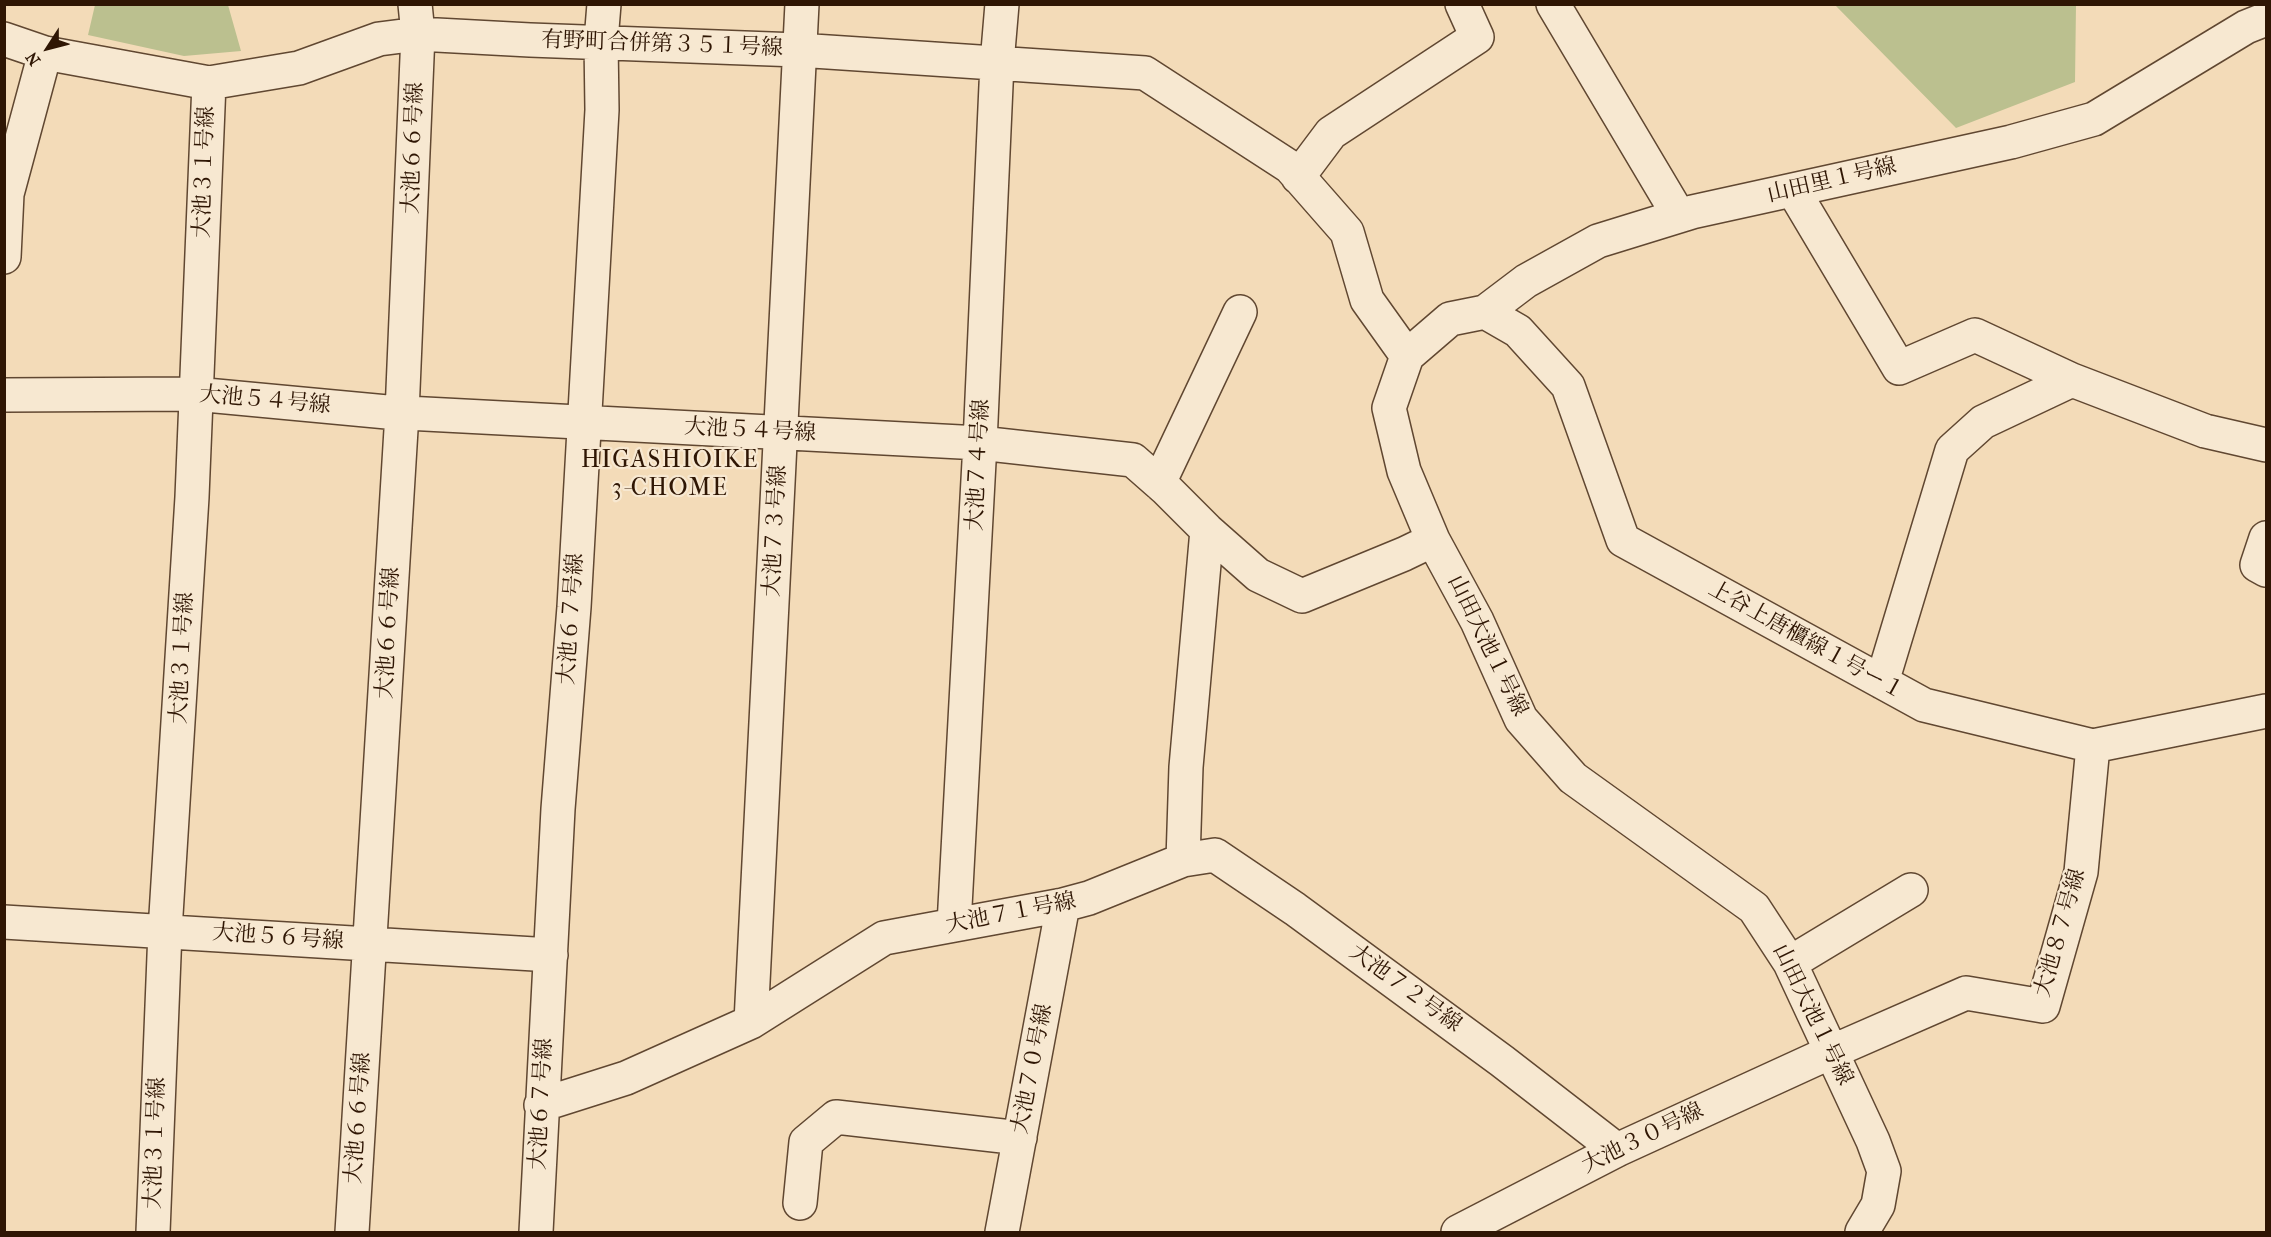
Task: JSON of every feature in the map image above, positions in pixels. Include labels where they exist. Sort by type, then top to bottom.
[{"type":"street","name":"大池６７号線","points":[[536,1233],[558,809],[574,607],[602,110],[601,41],[604,4]]},
{"type":"street","name":"大池７３号線","points":[[751,1022],[802,4]]},
{"type":"street","name":"大池７４号線","points":[[954,925],[980,443],[997,63],[1002,4]]},
{"type":"street","points":[[1407,356],[1367,300],[1347,232],[1298,177],[1331,133],[1477,37],[1462,4]]},
{"type":"street","points":[[1553,4],[1679,216]]},
{"type":"street","name":"有野町合併第３５１号線","points":[[4,39],[45,53],[208,83],[299,68],[379,39],[417,19],[530,40],[798,50],[1145,73],[1290,167],[1298,177]]},
{"type":"street","name":"大池６６号線","points":[[352,1233],[402,413],[417,19]]},
{"type":"street","name":"山田里１号線","points":[[1407,356],[1450,319],[1485,312],[1526,281],[1598,241],[1679,216],[2011,142],[2094,118],[2161,80],[2246,27],[2266,19]]},
{"type":"street","points":[[4,257],[7,194],[45,53]]},
{"type":"street","name":"大池３１号線","points":[[153,1233],[165,931],[181,696],[208,83]]},
{"type":"street","points":[[1792,190],[1899,368],[1975,335],[2072,380],[2205,431],[2266,445]]},
{"type":"street","points":[[1159,483],[1240,312]]},
{"type":"street","name":"上谷上唐櫃線１号ー１","points":[[1485,312],[1518,331],[1568,386],[1623,540],[1924,705],[2093,746],[2266,711]]},
{"type":"street","name":"山田大池１号線","points":[[1407,356],[1389,408],[1404,471],[1433,540],[1477,621],[1521,719],[1573,778],[1754,908],[1790,963],[1874,1141],[1884,1171],[1878,1205],[1862,1233]]},
{"type":"street","points":[[1882,682],[1953,450],[1983,422],[2072,380]]},
{"type":"street","name":"大池５４号線","points":[[4,395],[195,394],[402,413],[980,443],[1133,460],[1207,530],[1258,574],[1302,596],[1433,540]]},
{"type":"street","points":[[1183,860],[1186,767],[1207,530]]},
{"type":"street","points":[[2266,538],[2257,565],[2266,570]]},
{"type":"street","name":"大池８７号線","points":[[1831,1052],[1966,993],[2043,1006],[2080,872],[2093,746]]},
{"type":"street","name":"大池７２号線","points":[[1183,860],[1215,855],[1224,861],[1295,909],[1493,1054],[1617,1150]]},
{"type":"street","name":"大池７１号線","points":[[541,1105],[626,1078],[751,1022],[884,938],[1063,905],[1089,898],[1183,860]]},
{"type":"street","points":[[1790,963],[1911,890]]},
{"type":"street","name":"大池７０号線","points":[[1002,1233],[1063,905]]},
{"type":"street","name":"大池５６号線","points":[[4,922],[551,955]]},
{"type":"street","name":"大池３０号線","points":[[1458,1233],[1617,1150],[1831,1052]]},
{"type":"street","points":[[800,1203],[806,1142],[836,1117],[1020,1138]]},
{"type":"green space","points":[[95,5],[228,5],[241,51],[184,56],[88,35]]},
{"type":"green space","points":[[1835,5],[2076,5],[2075,82],[1956,128]]},
{"type":"district","name":"HIGASHIOIKE 3-CHOME","points":[[670,475]]}]
